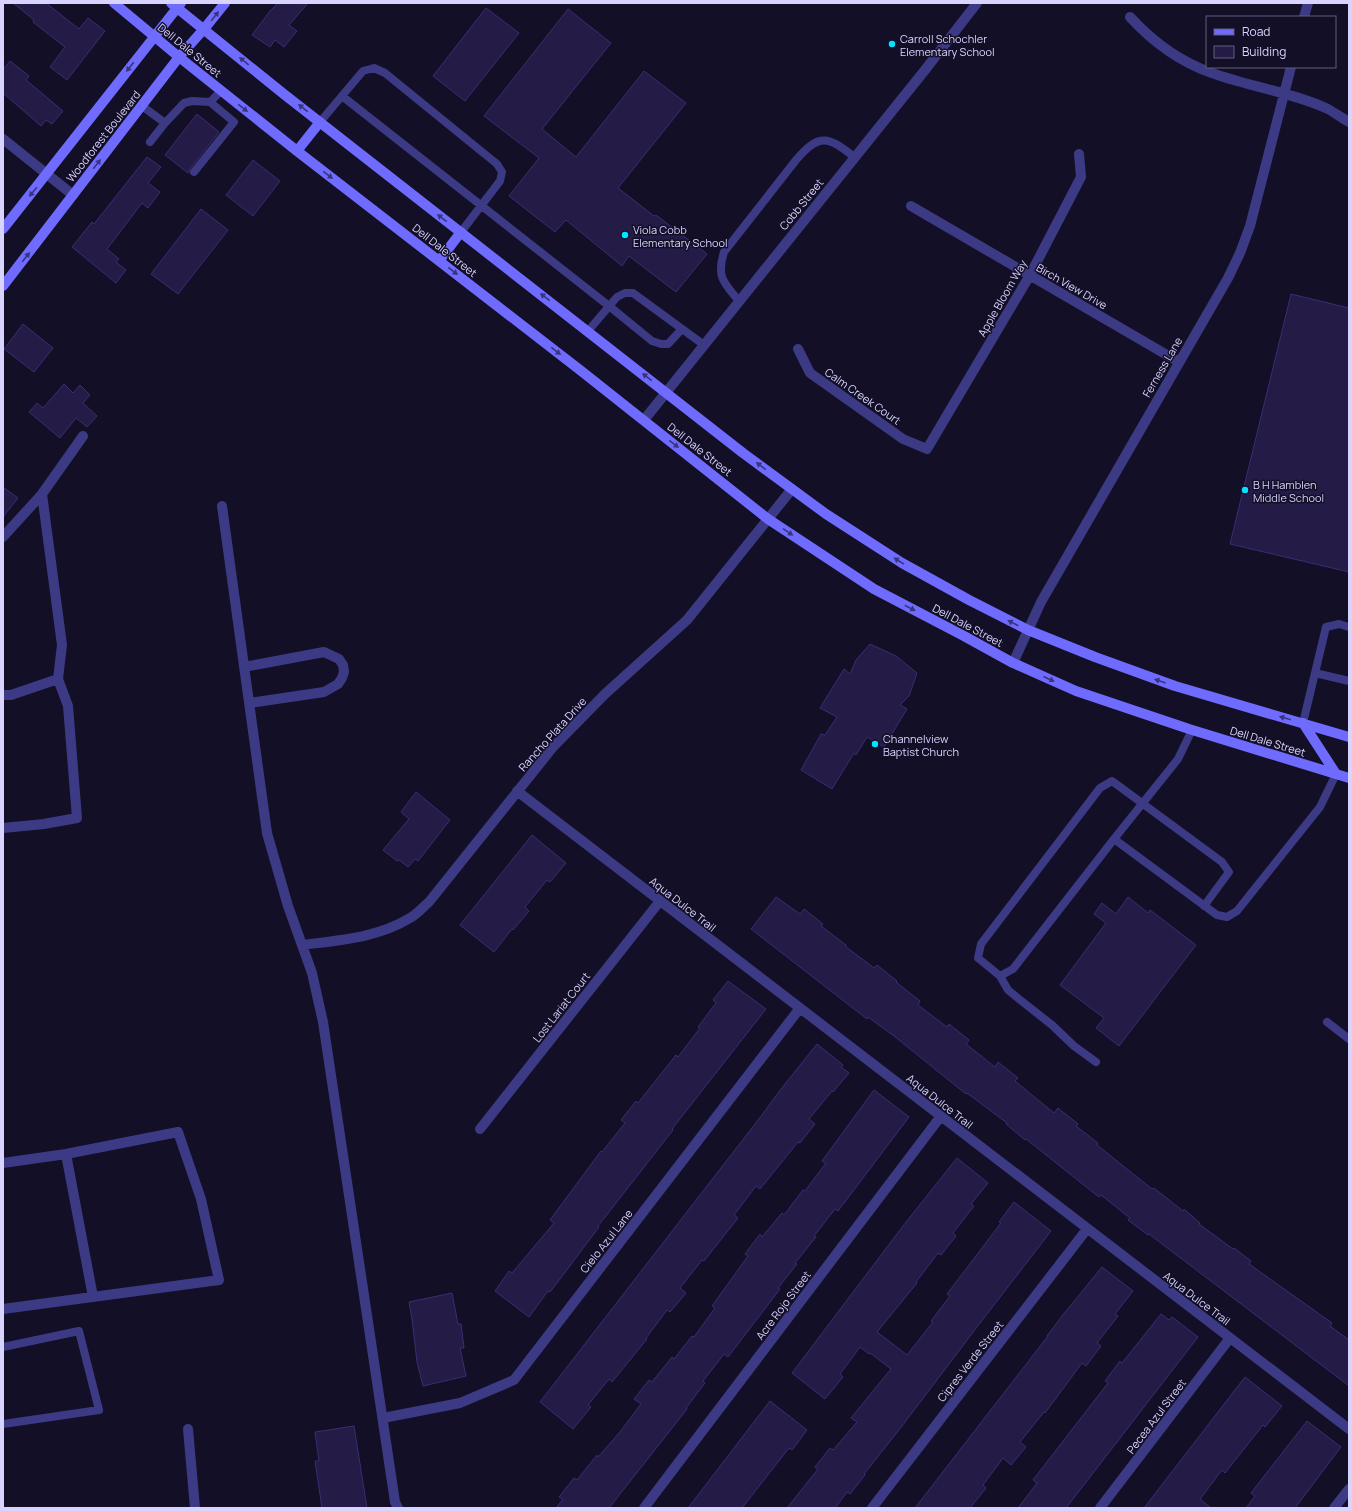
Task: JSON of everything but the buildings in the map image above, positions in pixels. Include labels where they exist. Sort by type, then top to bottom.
[{"type":"main road","name":"Dell Dale Street","points":[[114,3],[297,151],[644,420],[768,519],[874,590],[1013,663],[1076,691],[1192,730],[1349,778]]},
{"type":"main road","name":"Woodforest Boulevard","points":[[3,286],[179,57],[204,30],[225,3]]},
{"type":"main road","name":"Dell Dale Street","points":[[177,5],[204,30],[320,122],[743,453],[826,514],[902,563],[969,600],[1028,630],[1095,658],[1175,686],[1349,737]]},
{"type":"main road","name":"Woodforest Boulevard","points":[[3,229],[177,5]]},
{"type":"main road","points":[[297,151],[320,122]]},
{"type":"main road","points":[[439,261],[461,232]]},
{"type":"main road","points":[[1303,723],[1336,774]]},
{"type":"street","name":"Cobb Street","points":[[644,420],[977,3]]},
{"type":"street","points":[[1304,16],[1308,3]]},
{"type":"street","points":[[1130,17],[1157,43],[1187,62],[1211,73],[1308,101],[1329,110],[1349,122]]},
{"type":"street","name":"Ferness Lane","points":[[1013,663],[1040,602],[1228,278],[1240,253],[1250,226],[1291,68]]},
{"type":"street","points":[[3,139],[73,195]]},
{"type":"street","name":"Apple Bloom Way","points":[[927,449],[1030,275],[1081,177],[1078,154]]},
{"type":"street","name":"Birch View Drive","points":[[911,206],[1179,362]]},
{"type":"street","name":"Calm Creek Court","points":[[798,349],[810,373],[903,439],[927,449]]},
{"type":"street","points":[[3,537],[42,494],[83,436]]},
{"type":"street","name":"Rancho Plata Drive","points":[[302,945],[365,936],[386,930],[411,918],[429,902],[553,747],[600,699],[687,620],[792,489]]},
{"type":"street","points":[[3,828],[44,824],[76,818],[68,706],[58,679],[62,645],[42,494]]},
{"type":"street","points":[[222,506],[267,833],[288,906],[312,973],[323,1022],[398,1508]]},
{"type":"street","points":[[244,666],[324,652],[338,659],[343,665],[344,672],[338,684],[324,692],[250,703]]},
{"type":"street","points":[[3,695],[11,695],[58,679]]},
{"type":"street","name":"Aqua Dulce Trail","points":[[517,791],[1349,1429]]},
{"type":"street","name":"Lost Lariat Court","points":[[480,1129],[660,901]]},
{"type":"street","name":"Cielo Azul Lane","points":[[383,1418],[460,1403],[514,1380],[800,1008]]},
{"type":"street","name":"Acre Rojo Street","points":[[644,1508],[941,1116]]},
{"type":"street","points":[[3,1163],[66,1154],[178,1132],[201,1199],[219,1280],[3,1309]]},
{"type":"street","points":[[66,1154],[93,1297]]},
{"type":"street","name":"Cipres Verde Street","points":[[872,1508],[1087,1229]]},
{"type":"street","name":"Pecea Azul Street","points":[[1100,1508],[1230,1338]]},
{"type":"street","points":[[188,1429],[195,1508]]},
{"type":"street","points":[[1334,1508],[1349,1489]]},
{"type":"lane","points":[[320,122],[363,71],[374,68],[385,73],[497,164],[502,172],[500,182],[461,232]]},
{"type":"lane","points":[[210,102],[221,91]]},
{"type":"lane","points":[[342,96],[652,341],[661,344],[668,344],[681,330]]},
{"type":"lane","points":[[150,142],[184,103],[192,101],[210,102],[234,122],[194,172]]},
{"type":"lane","points":[[142,106],[165,123]]},
{"type":"lane","points":[[739,301],[725,284],[721,274],[720,264],[724,252],[796,160],[808,147],[820,140],[831,140],[854,157]]},
{"type":"lane","points":[[588,331],[617,297],[625,293],[633,294],[681,330],[704,345]]},
{"type":"lane","points":[[1303,723],[1326,627],[1339,624],[1349,627]]},
{"type":"lane","points":[[1315,672],[1349,681]]},
{"type":"lane","points":[[1000,976],[1013,969],[1178,759],[1192,730]]},
{"type":"lane","points":[[1114,839],[1216,915],[1228,917],[1237,911],[1320,807],[1336,774]]},
{"type":"lane","points":[[1096,1062],[1071,1044],[1052,1025],[1008,990],[1000,976],[978,958],[981,944],[1100,788],[1112,781],[1222,862],[1228,872],[1204,906]]},
{"type":"lane","points":[[1327,1022],[1349,1039]]},
{"type":"lane","points":[[3,1346],[79,1331],[99,1410],[3,1424]]},
{"type":"place","name":"Carroll Schochler Elementary School","points":[[892,44]]},
{"type":"place","name":"Viola Cobb Elementary School","points":[[625,235]]},
{"type":"place","name":"B H Hamblen Middle School","points":[[1245,490]]},
{"type":"place","name":"Channelview Baptist Church","points":[[875,744]]}]
